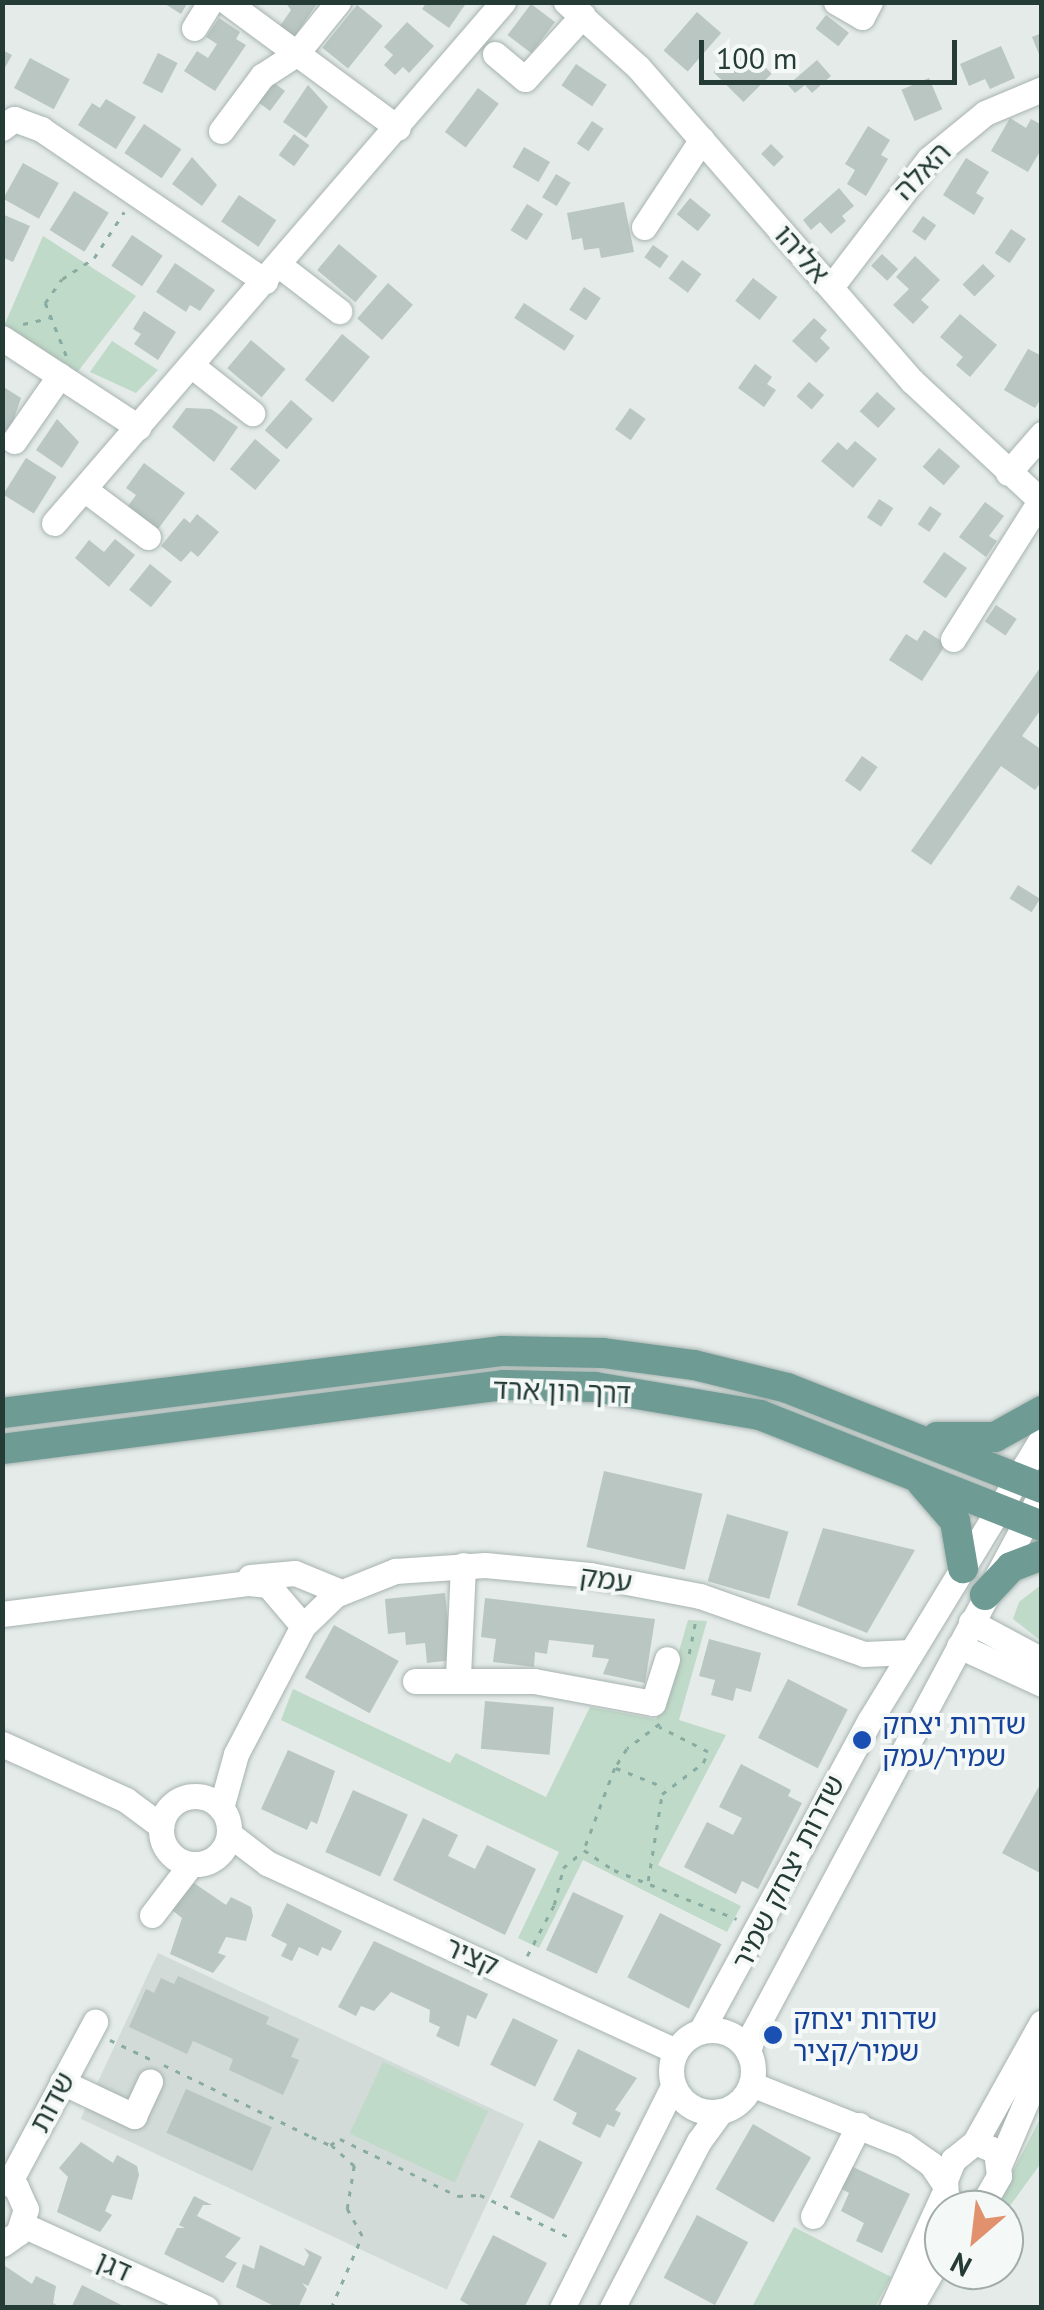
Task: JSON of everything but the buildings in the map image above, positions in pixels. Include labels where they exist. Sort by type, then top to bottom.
[{"type":"main road","name":"דרך רון ארד","points":[[2,1413],[394,1362],[502,1352],[586,1353],[694,1364],[787,1388],[915,1435],[1034,1486]]},
{"type":"main road","name":"דרך רון ארד","points":[[2,1449],[504,1385],[594,1386],[760,1415],[1022,1518]]},
{"type":"main road","points":[[915,1435],[984,1439],[1010,1432],[1042,1411]]},
{"type":"main road","points":[[912,1474],[956,1520],[963,1568]]},
{"type":"main road","points":[[978,1609],[1011,1567],[1042,1555]]},
{"type":"street","points":[[194,28],[210,2]]},
{"type":"street","points":[[227,2],[398,128]]},
{"type":"street","points":[[221,131],[262,76],[296,54],[338,2]]},
{"type":"street","points":[[54,523],[503,2]]},
{"type":"street","points":[[836,2],[862,17],[870,2]]},
{"type":"street","points":[[495,54],[525,79],[574,9]]},
{"type":"street","name":"אליהו","points":[[574,9],[702,139],[912,381],[1040,502]]},
{"type":"street","name":"האלה","points":[[831,287],[929,159],[985,114],[1042,89]]},
{"type":"street","points":[[6,118],[41,129],[136,194],[339,311]]},
{"type":"street","points":[[644,227],[702,139]]},
{"type":"street","points":[[4,339],[138,426]]},
{"type":"street","points":[[192,365],[252,413]]},
{"type":"street","points":[[14,441],[60,376]]},
{"type":"street","points":[[1008,473],[1042,434]]},
{"type":"street","points":[[84,489],[148,536]]},
{"type":"street","points":[[953,638],[1040,502]]},
{"type":"street","points":[[1022,1518],[1034,1486],[1042,1438]]},
{"type":"street","name":"שדרות יצחק שמיר","points":[[701,2031],[882,1699],[963,1568],[1022,1518]]},
{"type":"street","name":"שדרות יצחק שמיר","points":[[748,2052],[1022,1518]]},
{"type":"street","points":[[458,1676],[463,1565]]},
{"type":"street","name":"עמק","points":[[210,1802],[303,1626],[341,1592],[395,1571],[463,1565],[590,1575],[700,1596],[864,1654],[911,1652]]},
{"type":"street","points":[[227,1586],[257,1575],[295,1573],[341,1592]]},
{"type":"street","points":[[2,1614],[227,1586],[268,1585],[303,1626]]},
{"type":"street","points":[[978,1609],[1042,1660]]},
{"type":"street","points":[[959,1646],[1042,1684]]},
{"type":"street","points":[[864,1654],[882,1699]]},
{"type":"street","points":[[415,1681],[458,1676],[654,1706],[677,1664]]},
{"type":"street","points":[[2,1744],[167,1815],[210,1802],[223,1845],[180,1858]]},
{"type":"street","points":[[160,1912],[180,1858],[167,1815]]},
{"type":"street","name":"קציר","points":[[223,1845],[676,2051]]},
{"type":"street","points":[[892,2308],[945,2188],[953,2160],[971,2143],[1042,2022]]},
{"type":"street","name":"שדות","points":[[6,2181],[92,2027]]},
{"type":"street","points":[[562,2308],[673,2086],[676,2051],[701,2031],[723,2031],[748,2052],[751,2084]]},
{"type":"street","points":[[992,2190],[1042,2064]]},
{"type":"street","points":[[62,2082],[134,2116],[150,2082]]},
{"type":"street","points":[[612,2308],[721,2111],[751,2084]]},
{"type":"street","points":[[751,2084],[892,2139],[924,2157],[945,2188]]},
{"type":"street","points":[[673,2086],[688,2104],[721,2111]]},
{"type":"street","points":[[813,2216],[859,2125]]},
{"type":"street","points":[[892,2139],[992,2146],[1000,2163]]},
{"type":"street","points":[[2,2244],[23,2225],[24,2201],[6,2181]]},
{"type":"street","name":"דגן","points":[[23,2225],[206,2308]]},
{"type":"street","points":[[911,2308],[924,2285]]},
{"type":"path","points":[[60,376],[67,354],[44,303],[50,290],[94,258],[136,194]]},
{"type":"path","points":[[4,339],[31,320],[50,318]]},
{"type":"path","points":[[677,1664],[700,1596]]},
{"type":"path","points":[[516,1976],[554,1905],[564,1868],[584,1850],[615,1768],[654,1706],[708,1752],[704,1763],[665,1788],[648,1881]]},
{"type":"path","points":[[615,1768],[665,1788]]},
{"type":"path","points":[[584,1850],[756,1928]]},
{"type":"path","points":[[92,2027],[330,2145],[354,2166],[347,2209],[362,2236],[331,2308]]},
{"type":"path","points":[[330,2145],[340,2139],[458,2196],[480,2195],[592,2248]]},
{"type":"shaded area","points":[[158,1953],[524,2124],[447,2290],[81,2119]]},
{"type":"green space","points":[[43,236],[136,296],[76,374],[4,326]]},
{"type":"green space","points":[[112,341],[158,370],[136,393],[90,372]]},
{"type":"green space","points":[[1041,1585],[1041,1641],[1013,1619],[1019,1602]]},
{"type":"green space","points":[[688,1620],[707,1621],[679,1720],[726,1735],[658,1865],[741,1906],[727,1932],[583,1860],[539,1948],[518,1938],[559,1852],[281,1720],[293,1689],[450,1763],[456,1753],[546,1797],[590,1707],[655,1719],[662,1711]]},
{"type":"green space","points":[[383,2062],[488,2111],[455,2183],[350,2134]]},
{"type":"green space","points":[[1041,2117],[1041,2163],[1021,2190],[1003,2190]]},
{"type":"green space","points":[[794,2227],[891,2277],[875,2307],[752,2307]]},
{"type":"place","name":"שדרות יצחק שמיר/עמק","points":[[862,1740]]},
{"type":"place","name":"שדרות יצחק שמיר/קציר","points":[[773,2035]]}]
